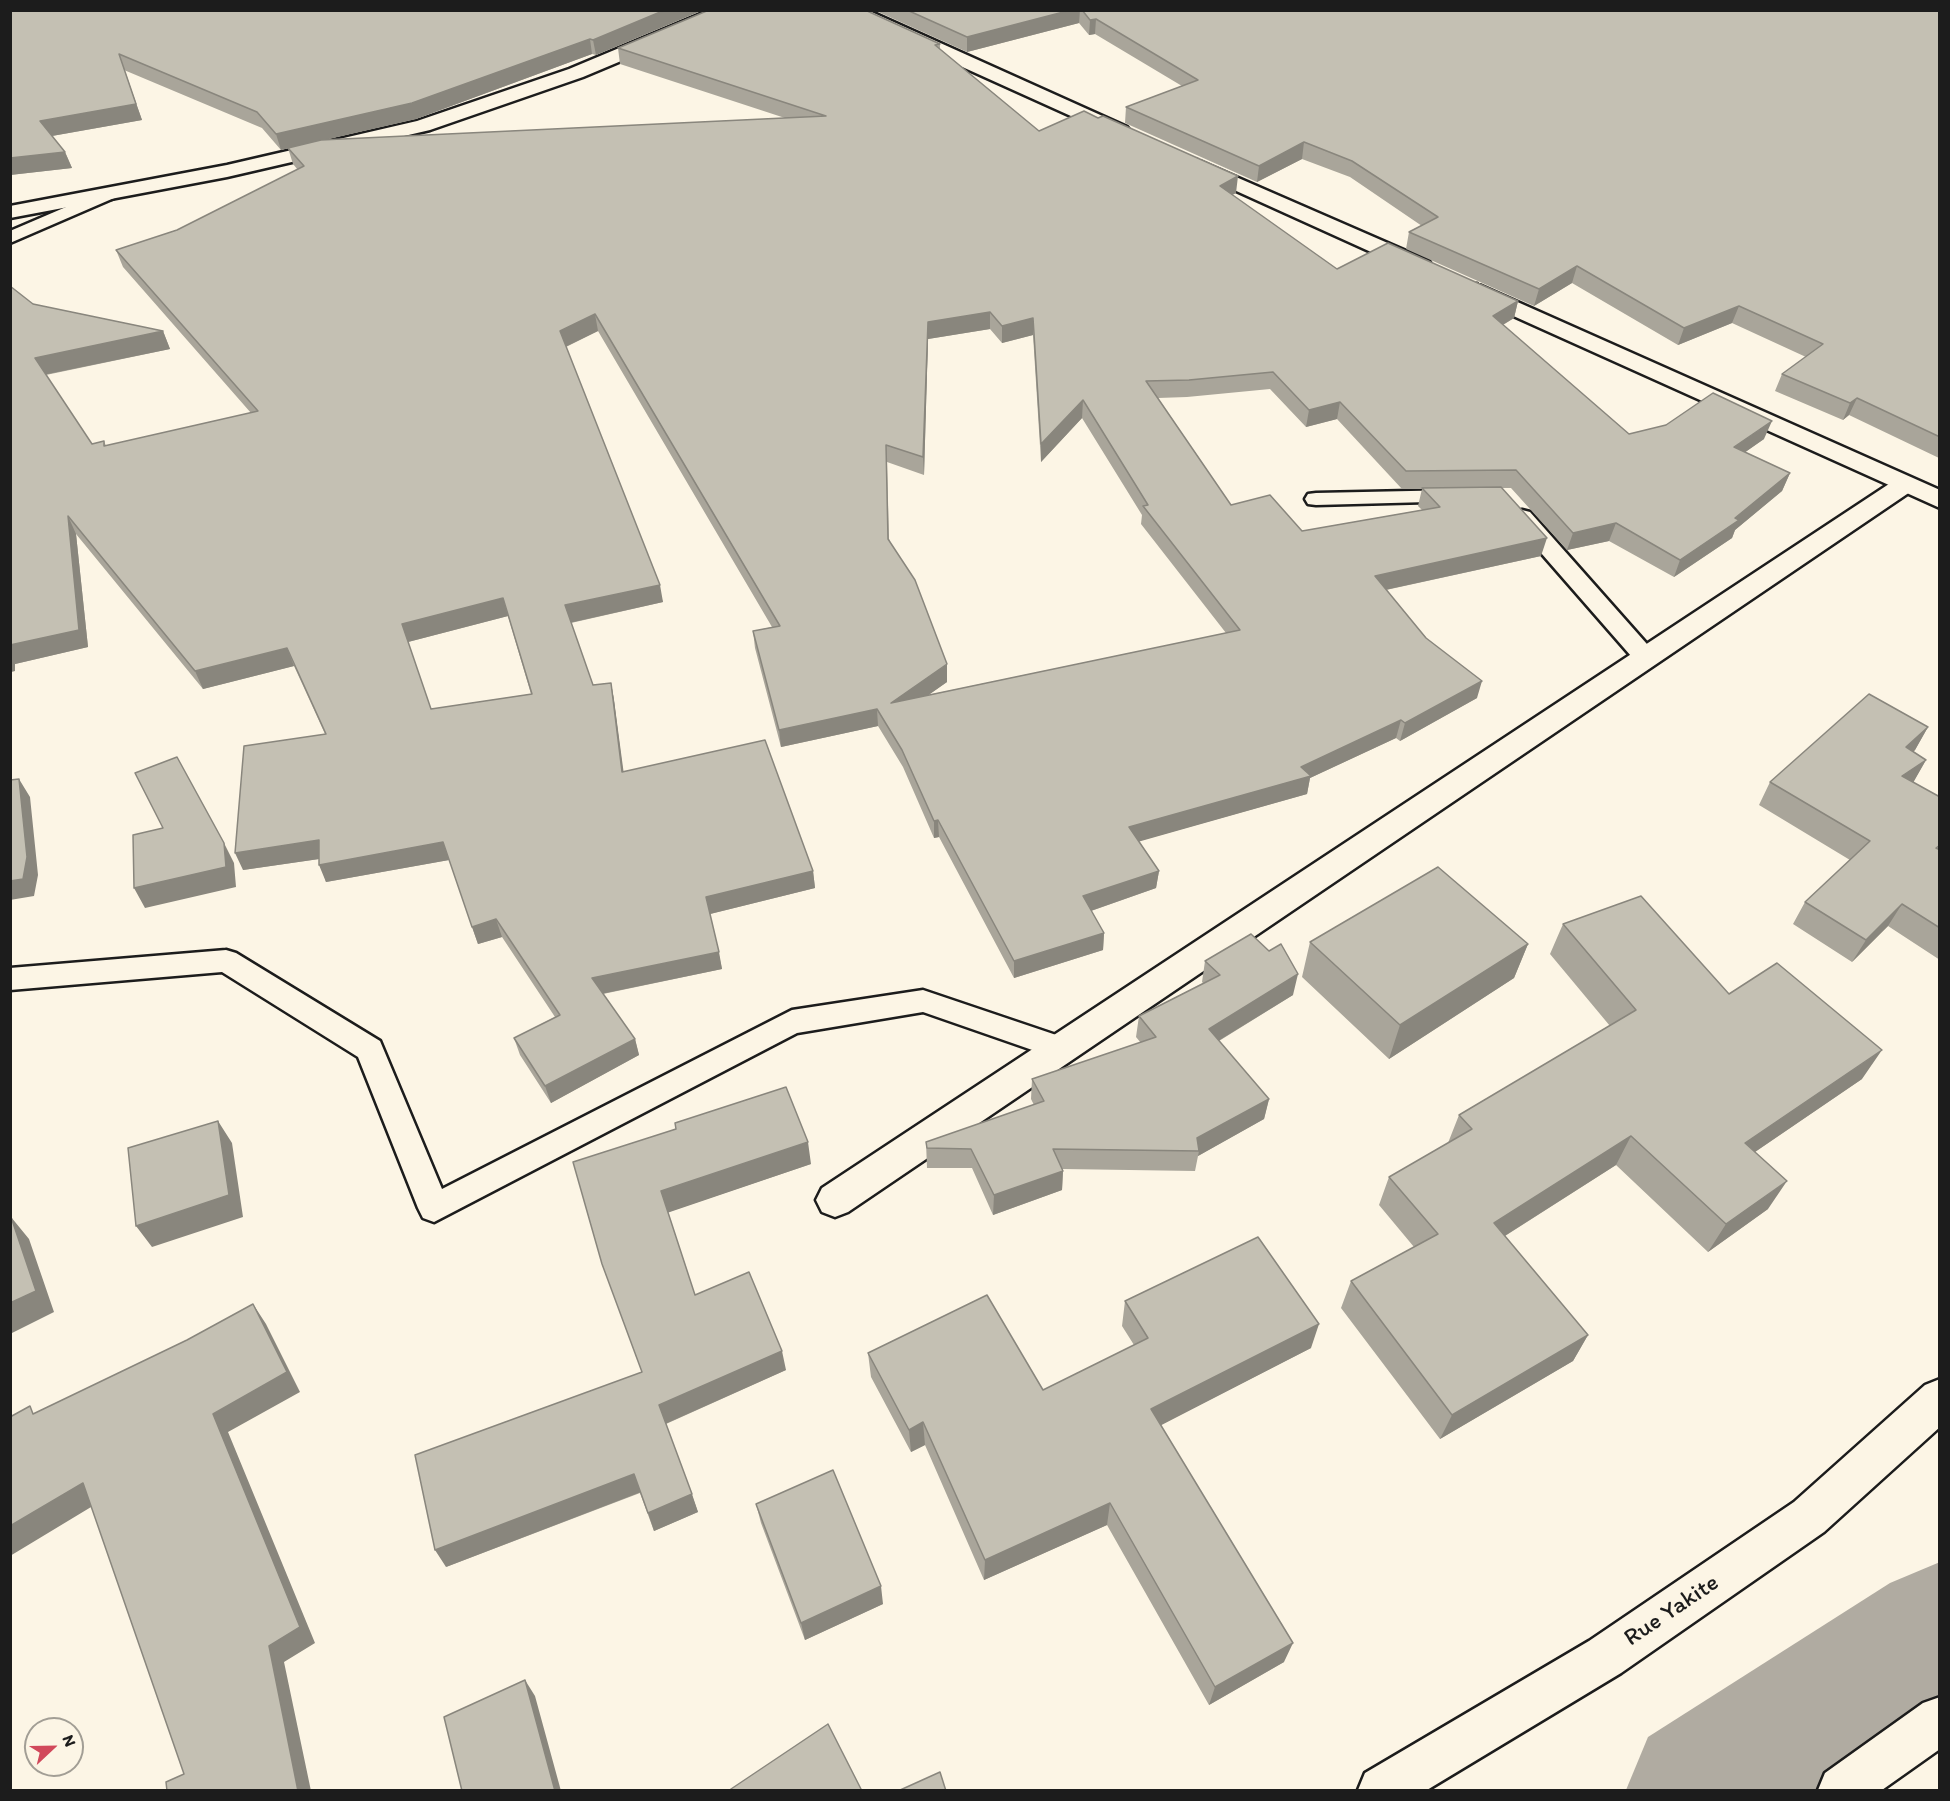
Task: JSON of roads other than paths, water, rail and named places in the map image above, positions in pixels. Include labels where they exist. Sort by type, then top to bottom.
[{"type":"street","points":[[10,212],[226,171],[423,126],[576,73],[727,10]]},
{"type":"street","points":[[851,10],[1141,140]]},
{"type":"street","points":[[1173,155],[1940,500]]},
{"type":"street","points":[[835,1200],[1904,485]]},
{"type":"street","name":"Rue Yakite","points":[[1382,1791],[1605,1657],[1809,1517],[1940,1399]]},
{"type":"street","points":[[1842,1791],[1940,1720]]},
{"type":"lane","points":[[10,238],[108,194]]},
{"type":"lane","points":[[1316,499],[1479,495]]},
{"type":"lane","points":[[1510,503],[1646,658]]},
{"type":"lane","points":[[10,979],[226,961],[370,1049],[434,1208],[792,1022],[923,1001],[1061,1048]]},
{"type":"waterway","points":[[1701,1790],[1940,1633]]}]
